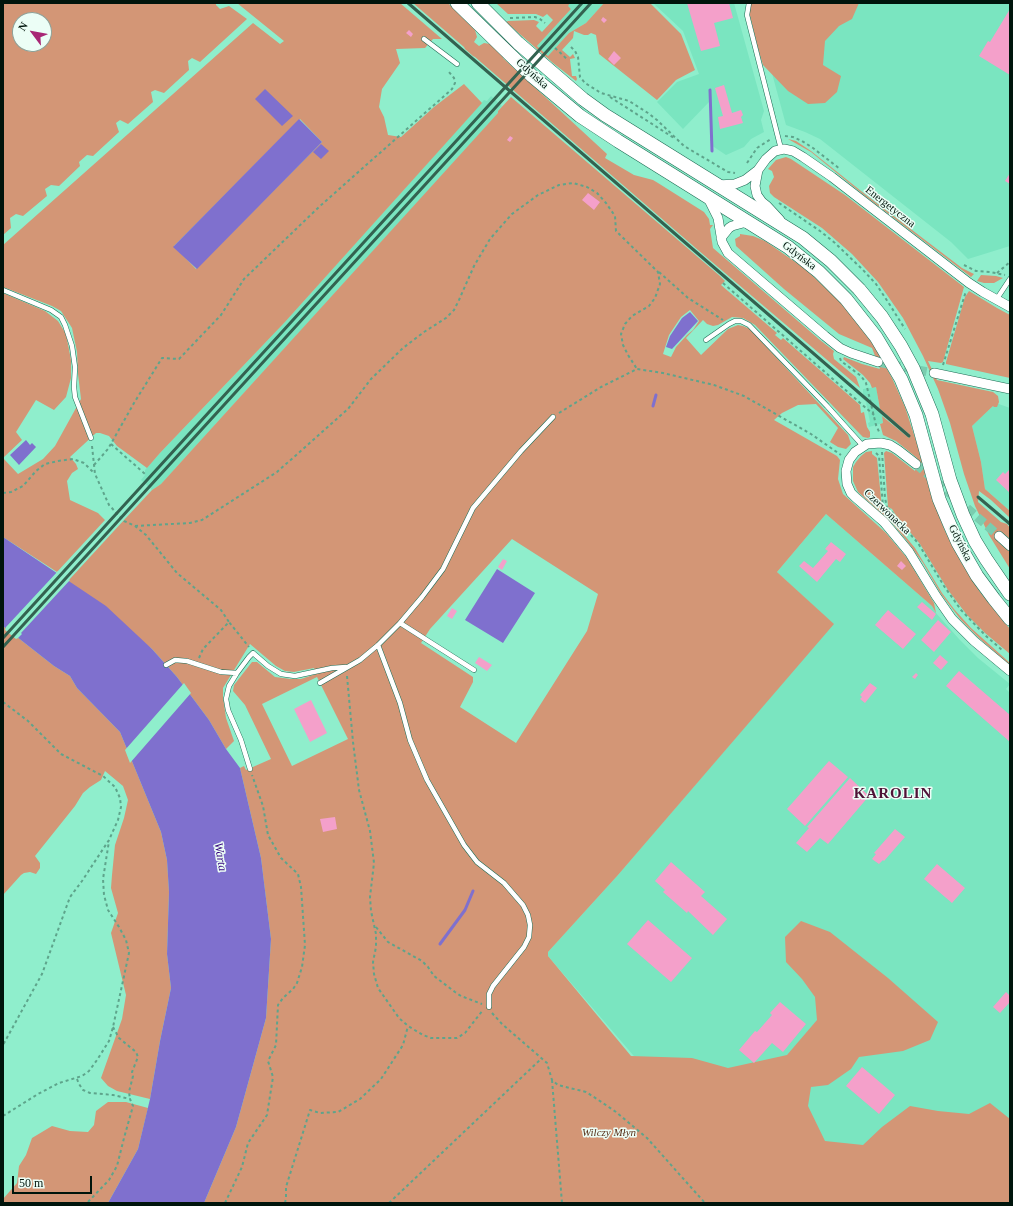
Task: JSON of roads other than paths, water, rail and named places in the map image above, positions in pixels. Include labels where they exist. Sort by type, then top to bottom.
[{"type":"main road","name":"Gdyńska","points":[[457,3],[532,76],[580,116],[788,248],[822,275],[846,299],[876,337],[896,371],[912,406],[939,499],[952,530],[983,584],[1010,618]]},
{"type":"main road","name":"Gdyńska","points":[[478,3],[518,43],[583,99],[605,115],[786,227],[823,254],[850,280],[874,307],[901,346],[918,379],[932,414],[950,480],[963,515],[975,541],[1010,594]]},
{"type":"street","points":[[718,185],[740,182],[758,170],[768,156],[781,149]]},
{"type":"street","name":"Energetyczna","points":[[781,149],[793,151],[816,166],[969,283],[1010,307]]},
{"type":"street","points":[[758,170],[756,186],[757,195],[786,227]]},
{"type":"street","points":[[707,196],[718,218],[722,244],[728,253],[840,348],[878,362]]},
{"type":"street","points":[[721,238],[729,228],[735,224],[750,223]]},
{"type":"street","points":[[934,373],[1010,389]]},
{"type":"street","points":[[863,446],[875,443],[887,444],[896,448],[916,464]]},
{"type":"street","name":"Czerwonacka","points":[[863,446],[855,452],[849,460],[846,471],[847,484],[851,493],[884,522],[905,547],[920,568],[942,605],[961,628],[980,647],[1010,672]]},
{"type":"street","points":[[999,536],[1010,546]]},
{"type":"lane","points":[[749,3],[747,15],[781,149]]},
{"type":"lane","points":[[424,38],[457,64]]},
{"type":"lane","points":[[996,300],[1010,279]]},
{"type":"lane","points":[[3,290],[51,310],[61,317],[66,325],[72,346],[75,367],[75,396],[91,438]]},
{"type":"lane","points":[[706,340],[728,324],[735,321],[742,321],[749,325],[822,400],[863,446]]},
{"type":"lane","points":[[320,683],[360,660],[378,645],[400,623],[443,569],[473,508],[521,451],[553,417]]},
{"type":"lane","points":[[400,623],[474,670]]},
{"type":"lane","points":[[378,645],[400,703],[410,740],[427,780],[464,845],[477,862],[504,883],[523,905],[528,915],[530,924],[529,937],[524,947],[492,986],[489,994],[489,1007]]},
{"type":"lane","points":[[250,769],[241,740],[228,710],[226,699],[229,686],[236,673],[253,653],[268,666],[281,674],[295,676],[332,668],[346,667]]},
{"type":"lane","points":[[166,665],[175,660],[197,664],[221,672],[236,673]]},
{"type":"water","points":[[265,89],[293,116],[282,126],[255,99]]},
{"type":"water","points":[[299,119],[322,142],[197,269],[173,247]]},
{"type":"water","points":[[321,144],[329,151],[321,159],[313,152]]},
{"type":"water","points":[[690,312],[698,321],[672,349],[666,347],[670,336],[682,318]]},
{"type":"water","points":[[26,440],[30,445],[32,443],[36,447],[19,465],[10,455]]},
{"type":"water","name":"Warta","points":[[3,537],[106,606],[152,649],[177,677],[209,720],[226,749],[240,768],[261,858],[271,939],[266,1018],[236,1127],[204,1203],[108,1203],[138,1149],[150,1099],[171,988],[167,954],[169,892],[167,860],[161,832],[120,732],[77,688],[70,676],[54,666],[3,626]]},
{"type":"water","points":[[497,569],[535,593],[503,643],[465,620]]},
{"type":"waterway","points":[[710,90],[712,151]]},
{"type":"waterway","points":[[653,406],[656,395]]},
{"type":"waterway","points":[[440,944],[465,910],[473,891]]},
{"type":"tunnel","points":[[878,362],[934,373]]},
{"type":"tunnel","points":[[916,464],[999,536]]},
{"type":"railway","points":[[408,3],[909,436]]},
{"type":"railway","points":[[3,638],[582,3]]},
{"type":"railway","points":[[3,647],[591,3]]},
{"type":"railway","points":[[978,497],[1010,524]]},
{"type":"district","name":"KAROLIN","points":[[893,794]]},
{"type":"park label","name":"Wilczy Młyn","points":[[609,1133]]}]
